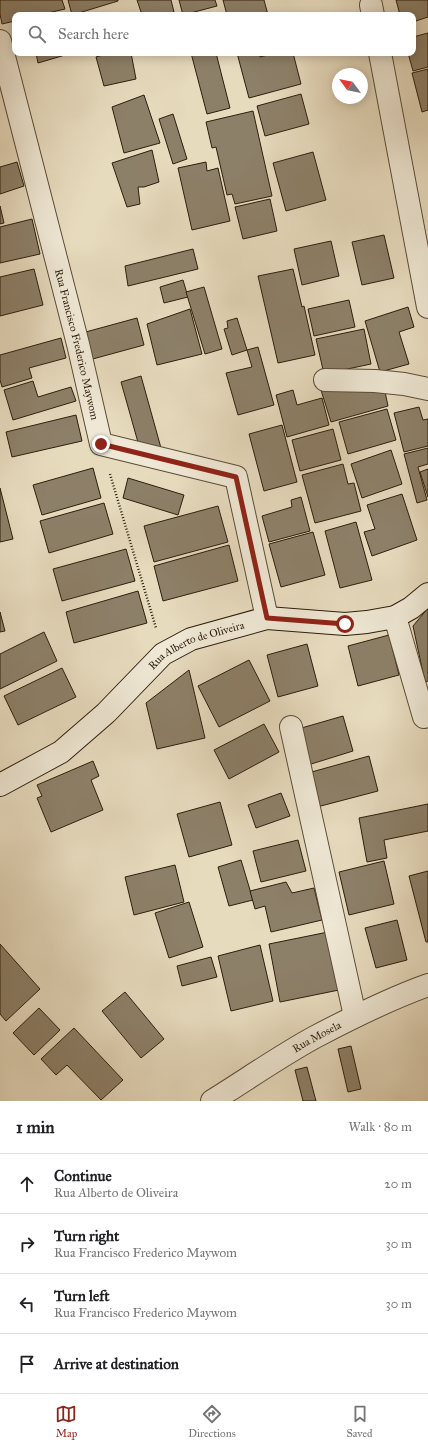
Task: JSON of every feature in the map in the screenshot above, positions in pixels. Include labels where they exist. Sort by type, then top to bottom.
[{"type":"street","name":"Rua Francisco Frederico Maywom","points":[[0,41],[76,337],[101,444]]},
{"type":"street","points":[[381,56],[428,307]]},
{"type":"street","points":[[325,380],[375,381],[404,384],[428,389]]},
{"type":"street","points":[[101,444],[236,477],[267,618]]},
{"type":"street","name":"Rua Alberto de Oliveira","points":[[0,785],[61,752],[106,713],[163,654],[191,638],[267,618],[345,624],[395,617],[411,608],[428,594]]},
{"type":"street","points":[[395,617],[424,717]]},
{"type":"street","points":[[291,727],[355,1016]]},
{"type":"street","name":"Rua Mosela","points":[[212,1101],[314,1038],[355,1016],[406,993],[428,985]]},
{"type":"path","points":[[101,444],[163,654]]},
{"type":"building","points":[[0,0],[62,0],[65,9],[52,12],[12,12],[12,22],[2,24]]},
{"type":"building","points":[[68,0],[118,0],[82,12],[71,12]]},
{"type":"building","points":[[137,0],[171,0],[174,12],[141,12]]},
{"type":"building","points":[[179,0],[215,0],[217,6],[194,12],[182,12]]},
{"type":"building","points":[[223,0],[264,0],[267,12],[226,12]]},
{"type":"building","points":[[396,0],[428,0],[428,17],[416,21],[416,12],[399,12]]},
{"type":"building","points":[[428,33],[428,67],[413,71],[409,56],[416,56],[416,36]]},
{"type":"building","points":[[37,56],[62,56],[38,63]]},
{"type":"building","points":[[132,56],[136,79],[104,86],[96,57]]},
{"type":"building","points":[[192,56],[217,56],[230,108],[207,114]]},
{"type":"building","points":[[238,56],[294,56],[301,84],[249,98]]},
{"type":"building","points":[[428,69],[428,110],[422,112],[412,73]]},
{"type":"building","points":[[301,94],[309,124],[265,136],[257,106]]},
{"type":"building","points":[[144,95],[160,143],[124,153],[112,107]]},
{"type":"building","points":[[253,111],[272,196],[235,204],[232,194],[227,195],[216,147],[212,148],[206,122]]},
{"type":"building","points":[[173,114],[187,159],[173,164],[159,119]]},
{"type":"building","points":[[152,150],[159,182],[144,187],[138,187],[140,204],[127,207],[112,163]]},
{"type":"building","points":[[313,152],[326,200],[286,211],[273,163]]},
{"type":"building","points":[[17,162],[24,186],[0,194],[0,167]]},
{"type":"building","points":[[206,162],[207,171],[218,168],[230,221],[192,230],[178,168]]},
{"type":"building","points":[[270,199],[277,231],[243,239],[235,207]]},
{"type":"building","points":[[0,206],[4,223],[0,224]]},
{"type":"building","points":[[32,219],[40,254],[0,263],[0,227]]},
{"type":"building","points":[[384,235],[394,278],[362,285],[352,242]]},
{"type":"building","points":[[331,241],[339,276],[302,285],[294,249]]},
{"type":"building","points":[[193,249],[198,269],[128,286],[125,266]]},
{"type":"building","points":[[34,269],[43,305],[0,316],[0,277]]},
{"type":"building","points":[[293,269],[302,307],[304,306],[315,355],[278,363],[258,276]]},
{"type":"building","points":[[183,280],[188,297],[164,303],[160,287]]},
{"type":"building","points":[[204,287],[222,349],[205,354],[186,292]]},
{"type":"building","points":[[349,300],[355,327],[314,336],[308,309]]},
{"type":"building","points":[[408,307],[414,327],[399,332],[409,364],[380,372],[365,321]]},
{"type":"building","points":[[190,309],[202,354],[157,365],[147,324]]},
{"type":"building","points":[[137,318],[144,345],[89,360],[82,333]]},
{"type":"building","points":[[237,318],[247,350],[232,355],[224,329],[228,328],[227,321]]},
{"type":"building","points":[[364,329],[371,364],[324,374],[316,339]]},
{"type":"building","points":[[61,338],[66,358],[29,368],[32,378],[2,387],[0,380],[0,355]]},
{"type":"building","points":[[258,347],[274,405],[238,415],[226,373],[252,367],[247,350]]},
{"type":"building","points":[[141,376],[161,448],[141,453],[121,382]]},
{"type":"building","points":[[33,381],[38,397],[71,387],[76,401],[13,420],[4,390]]},
{"type":"building","points":[[320,387],[384,387],[388,406],[331,422]]},
{"type":"building","points":[[293,390],[297,405],[322,398],[329,425],[287,437],[276,395]]},
{"type":"building","points":[[419,407],[423,420],[428,419],[428,446],[404,452],[394,413]]},
{"type":"building","points":[[387,409],[396,440],[348,454],[339,422]]},
{"type":"building","points":[[76,415],[82,441],[12,457],[6,432]]},
{"type":"building","points":[[282,425],[297,482],[264,491],[249,434]]},
{"type":"building","points":[[333,429],[341,460],[300,471],[292,440]]},
{"type":"building","points":[[428,448],[428,464],[418,467],[427,500],[417,503],[404,454]]},
{"type":"building","points":[[391,450],[402,484],[362,498],[351,464]]},
{"type":"building","points":[[343,464],[348,484],[354,483],[361,511],[315,523],[302,475]]},
{"type":"building","points":[[93,468],[101,498],[42,515],[33,485]]},
{"type":"building","points":[[428,469],[428,497],[420,472]]},
{"type":"building","points":[[128,478],[184,495],[178,515],[123,498]]},
{"type":"building","points":[[0,488],[13,539],[0,542]]},
{"type":"building","points":[[402,494],[417,540],[372,556],[364,532],[375,529],[367,505]]},
{"type":"building","points":[[301,497],[310,531],[269,542],[262,516],[292,507],[291,500]]},
{"type":"building","points":[[104,503],[113,534],[49,553],[40,521]]},
{"type":"building","points":[[218,506],[228,542],[154,562],[144,526]]},
{"type":"building","points":[[356,522],[372,580],[340,588],[325,531]]},
{"type":"building","points":[[313,532],[325,575],[281,587],[269,544]]},
{"type":"building","points":[[229,545],[238,581],[163,601],[154,566]]},
{"type":"building","points":[[126,549],[135,581],[62,601],[53,569]]},
{"type":"building","points":[[138,591],[147,623],[74,643],[66,612]]},
{"type":"building","points":[[428,608],[428,681],[425,682],[413,626]]},
{"type":"building","points":[[0,612],[5,631],[0,632]]},
{"type":"building","points":[[44,632],[57,661],[0,689],[0,654]]},
{"type":"building","points":[[389,635],[399,675],[358,686],[348,646]]},
{"type":"building","points":[[307,644],[318,686],[278,697],[267,655]]},
{"type":"building","points":[[249,660],[270,701],[219,727],[198,686]]},
{"type":"building","points":[[62,668],[76,697],[18,725],[4,696]]},
{"type":"building","points":[[189,670],[205,738],[157,749],[146,703]]},
{"type":"building","points":[[343,716],[353,751],[308,765],[298,729]]},
{"type":"building","points":[[264,724],[279,752],[229,779],[214,750]]},
{"type":"building","points":[[369,756],[378,791],[317,807],[308,773]]},
{"type":"building","points":[[93,761],[99,776],[91,780],[103,810],[51,832],[37,798],[42,796],[37,785]]},
{"type":"building","points":[[281,793],[290,816],[256,828],[248,805]]},
{"type":"building","points":[[220,802],[232,845],[189,857],[177,814]]},
{"type":"building","points":[[428,804],[428,831],[384,840],[387,858],[367,862],[359,818]]},
{"type":"building","points":[[298,840],[306,871],[261,882],[253,851]]},
{"type":"building","points":[[241,860],[253,900],[229,906],[218,867]]},
{"type":"building","points":[[384,861],[394,904],[349,915],[339,872]]},
{"type":"building","points":[[175,865],[184,902],[134,915],[125,877]]},
{"type":"building","points":[[428,871],[428,942],[426,942],[409,876]]},
{"type":"building","points":[[286,882],[292,893],[314,888],[322,920],[271,932],[265,906],[255,909],[250,891]]},
{"type":"building","points":[[189,902],[203,947],[169,958],[155,913]]},
{"type":"building","points":[[397,920],[407,960],[376,968],[365,928]]},
{"type":"building","points":[[328,932],[339,990],[280,1002],[269,944]]},
{"type":"building","points":[[0,944],[40,989],[6,1021],[0,1014]]},
{"type":"building","points":[[260,945],[273,1001],[231,1011],[218,956]]},
{"type":"building","points":[[211,957],[217,977],[182,986],[177,966]]},
{"type":"building","points":[[125,992],[164,1039],[141,1058],[102,1011]]},
{"type":"building","points":[[39,1008],[60,1030],[34,1055],[13,1033]]},
{"type":"building","points":[[74,1028],[123,1080],[101,1100],[67,1065],[56,1075],[41,1059]]},
{"type":"building","points":[[351,1046],[361,1089],[348,1092],[338,1049]]},
{"type":"building","points":[[307,1067],[316,1101],[303,1101],[295,1070]]},
{"type":"route","points":[[101,444],[236,477],[267,618],[345,624]]}]
